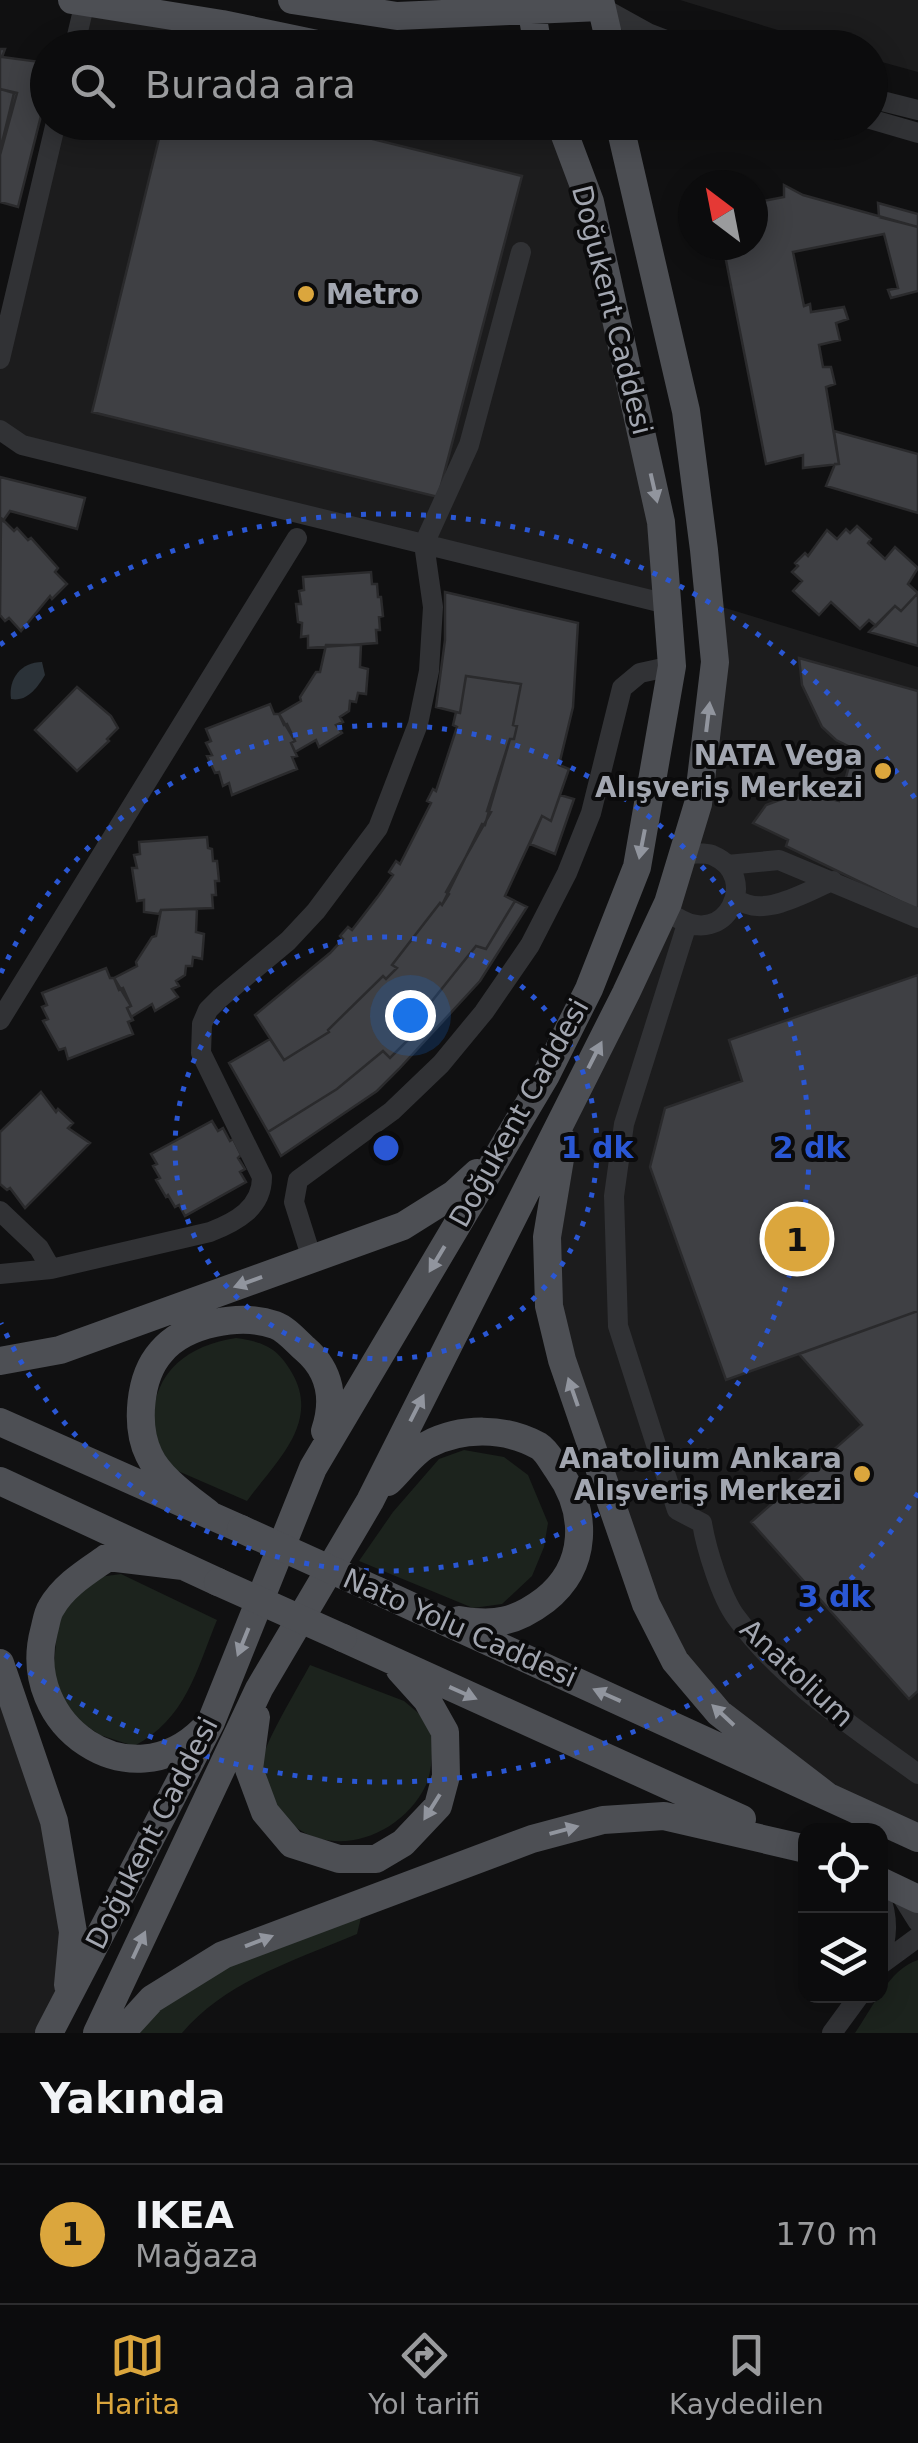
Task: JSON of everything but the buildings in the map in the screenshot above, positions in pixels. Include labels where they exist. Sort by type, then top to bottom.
[{"type":"main road","points":[[292,0],[363,5],[396,16],[601,4],[607,30]]},
{"type":"main road","points":[[79,1],[250,30]]},
{"type":"main road","name":"Doğukent Caddesi","points":[[48,2033],[212,1722],[313,1468],[546,1074],[589,988],[637,867],[672,666],[662,522],[590,202],[567,140]]},
{"type":"main road","name":"Doğukent Caddesi","points":[[97,2033],[260,1688],[370,1501],[572,1100],[676,917],[683,854],[698,804],[715,662],[686,411],[623,140]]},
{"type":"main road","points":[[0,1361],[60,1350],[403,1226],[454,1194],[496,1155],[546,1074]]},
{"type":"main road","points":[[572,1100],[547,1237],[549,1306],[562,1360],[646,1604],[675,1661],[719,1713],[827,1796]]},
{"type":"main road","points":[[209,1514],[173,1484],[150,1458],[141,1431],[143,1388],[161,1352],[198,1327],[242,1318],[278,1326],[318,1360],[333,1406],[313,1468]]},
{"type":"main road","name":"Nato Yolu Caddesi","points":[[0,1422],[918,1838]]},
{"type":"main road","points":[[370,1501],[424,1446],[461,1432],[503,1433],[542,1448],[572,1490],[581,1522],[577,1560],[553,1594],[522,1618],[482,1624],[431,1615]]},
{"type":"main road","name":"Nato Yolu Caddesi","points":[[0,1481],[798,1845]]},
{"type":"main road","points":[[183,1566],[108,1556],[75,1580],[50,1609],[40,1645],[41,1683],[60,1720],[90,1746],[126,1760],[162,1756],[192,1742],[212,1722]]},
{"type":"main road","points":[[260,1688],[248,1769],[265,1812],[292,1844],[339,1859],[376,1859],[403,1843],[438,1806],[446,1776],[446,1732],[426,1700],[392,1661]]},
{"type":"main road","points":[[0,1663],[54,1821],[73,1932],[68,1985],[48,2033]]},
{"type":"main road","points":[[122,2033],[152,1999],[222,1955],[550,1834],[602,1820],[664,1816],[798,1847]]},
{"type":"street","points":[[76,30],[79,1]]},
{"type":"street","points":[[601,4],[642,30]]},
{"type":"street","points":[[888,102],[918,110]]},
{"type":"street","points":[[888,125],[918,134]]},
{"type":"street","points":[[0,359],[52,140]]},
{"type":"street","points":[[0,1274],[52,1269],[210,1232],[228,1225],[256,1203],[262,1177],[201,1053],[202,1024],[208,1010],[220,998],[316,911],[378,828],[418,724],[429,671],[433,607],[424,544],[470,445],[521,252]]},
{"type":"street","points":[[0,430],[22,445],[667,604]]},
{"type":"street","points":[[0,1020],[298,538]]},
{"type":"street","points":[[312,1259],[294,1202],[298,1180],[392,1111],[440,1064],[484,1012],[530,945],[567,873],[590,813],[622,688],[640,673],[672,666]]},
{"type":"street","points":[[676,917],[710,926],[729,913],[735,898],[736,882],[728,864],[712,854],[683,854]]},
{"type":"street","points":[[728,864],[779,860],[918,918]]},
{"type":"street","points":[[735,898],[746,907],[765,908],[833,880]]},
{"type":"street","name":"Anatolium","points":[[676,917],[624,1124],[614,1196],[618,1326],[677,1510],[702,1523],[705,1541],[734,1615],[778,1663],[918,1774]]},
{"type":"street","points":[[0,1211],[39,1248],[52,1269]]},
{"type":"street","points":[[894,1891],[918,1922]]},
{"type":"street","points":[[888,1958],[918,1938]]},
{"type":"street","points":[[832,2033],[854,2003]]},
{"type":"shaded area","points":[[680,0],[918,0],[918,72],[888,64],[888,30],[778,30]]},
{"type":"shaded area","points":[[85,2],[238,30],[78,30]]},
{"type":"shaded area","points":[[52,140],[564,140],[667,604],[0,430],[0,359]]},
{"type":"shaded area","points":[[709,603],[918,667],[918,1838],[827,1796],[675,1661],[549,1306],[572,1100],[698,804]]},
{"type":"shaded area","points":[[42,662],[45,675],[35,689],[27,696],[11,699],[12,685],[22,668]]},
{"type":"shaded area","points":[[236,1338],[276,1352],[300,1391],[301,1409],[291,1441],[247,1501],[171,1468],[153,1425],[159,1390],[176,1364],[203,1347]]},
{"type":"shaded area","points":[[464,1450],[504,1457],[528,1475],[548,1523],[544,1547],[532,1576],[502,1604],[473,1608],[359,1561],[393,1512],[439,1459]]},
{"type":"shaded area","points":[[121,1574],[217,1620],[178,1708],[152,1735],[134,1746],[100,1735],[65,1711],[52,1686],[59,1611],[92,1578]]},
{"type":"shaded area","points":[[0,1663],[73,1932],[46,2033],[0,2033]]},
{"type":"shaded area","points":[[310,1665],[404,1701],[430,1723],[431,1763],[426,1785],[394,1823],[373,1834],[351,1840],[328,1840],[307,1834],[287,1820],[266,1786],[264,1753]]},
{"type":"shaded area","points":[[365,1901],[357,1934],[241,1986],[219,1999],[182,2033],[121,2033],[152,1999]]},
{"type":"shaded area","points":[[918,1960],[918,2033],[855,2033],[874,2003],[888,2003],[888,1984]]},
{"type":"place","name":"Metro","points":[[306,294]]},
{"type":"place","name":"NATA Vega Alışveriş Merkezi","points":[[883,771]]},
{"type":"place","name":"IKEA","points":[[797,1239]]},
{"type":"place","name":"Anatolium Ankara Alışveriş Merkezi","points":[[862,1474]]}]
